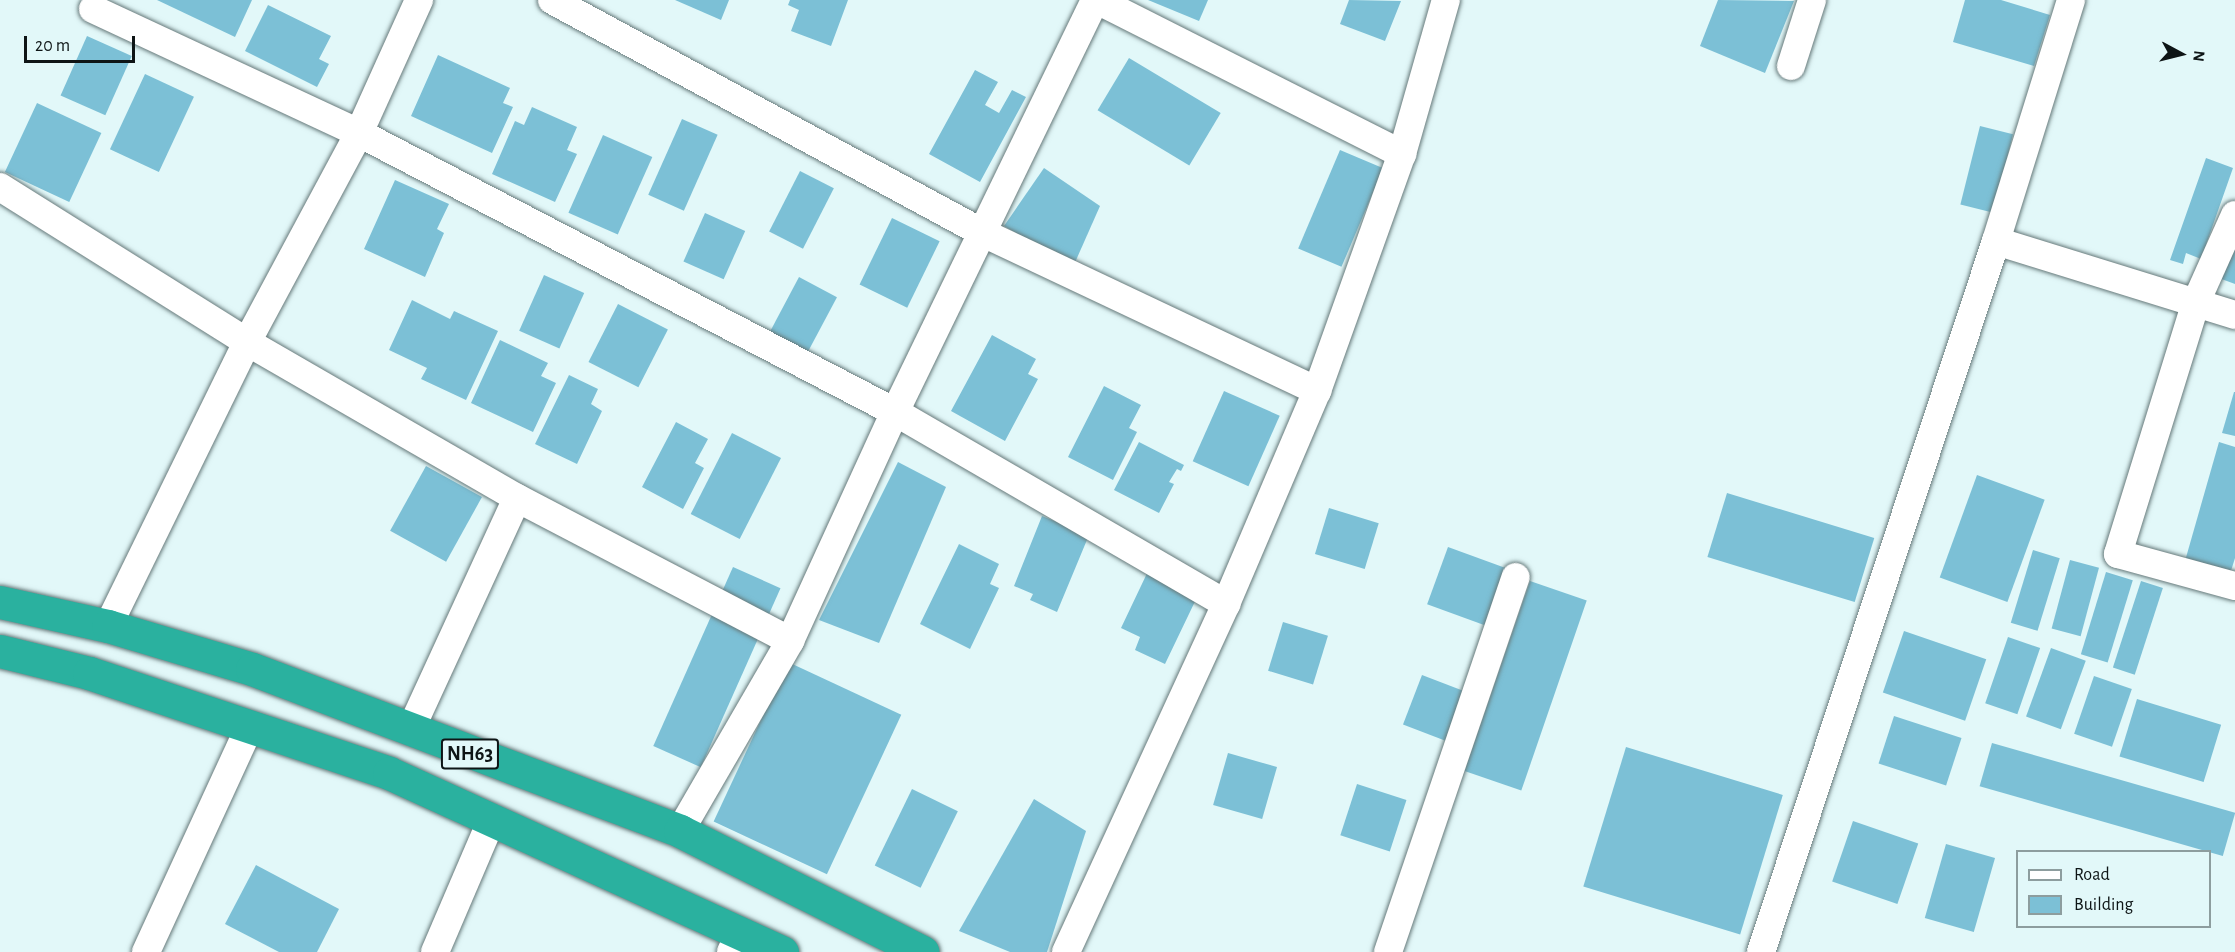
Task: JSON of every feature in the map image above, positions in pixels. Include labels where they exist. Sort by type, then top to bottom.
[{"type":"highway","name":"NH63","points":[[0,602],[108,626],[252,669],[410,731],[680,831],[923,952]]},
{"type":"highway","name":"NH63","points":[[0,651],[89,673],[389,773],[492,819],[735,942],[782,952]]},
{"type":"street","points":[[108,626],[247,342],[359,133],[419,0]]},
{"type":"street","points":[[552,0],[981,232],[1317,391]]},
{"type":"street","points":[[680,831],[790,641],[895,412],[1096,0],[1402,154]]},
{"type":"street","points":[[1066,952],[1226,604],[1317,391],[1402,154],[1446,0]]},
{"type":"street","points":[[1791,66],[1812,0]]},
{"type":"street","points":[[1761,952],[1996,241],[2071,0]]},
{"type":"street","points":[[93,9],[359,133],[895,412],[1226,604]]},
{"type":"street","points":[[0,186],[247,342],[517,498],[790,641]]},
{"type":"street","points":[[2235,215],[2196,302],[2118,554],[2235,586]]},
{"type":"street","points":[[1996,241],[2235,315]]},
{"type":"street","points":[[410,731],[517,498]]},
{"type":"street","points":[[1388,952],[1516,577]]},
{"type":"street","points":[[147,952],[250,726]]},
{"type":"street","points":[[435,952],[492,819]]},
{"type":"building","points":[[157,0],[252,0],[235,37]]},
{"type":"building","points":[[675,0],[729,0],[721,20]]},
{"type":"building","points":[[790,0],[848,0],[831,46],[791,31],[799,10],[788,5]]},
{"type":"building","points":[[1148,0],[1208,0],[1199,21]]},
{"type":"building","points":[[1349,0],[1401,1],[1385,41],[1340,24]]},
{"type":"building","points":[[1718,0],[1794,1],[1765,73],[1700,46]]},
{"type":"building","points":[[1965,0],[2001,0],[2050,15],[2034,66],[1953,42]]},
{"type":"building","points":[[268,5],[331,36],[319,59],[329,64],[317,87],[245,51]]},
{"type":"building","points":[[87,36],[132,56],[105,115],[61,95]]},
{"type":"building","points":[[438,55],[510,88],[503,103],[513,107],[492,153],[411,116]]},
{"type":"building","points":[[1129,58],[1221,113],[1189,165],[1098,110]]},
{"type":"building","points":[[975,70],[998,82],[985,105],[999,113],[1012,90],[1026,97],[980,182],[929,154]]},
{"type":"building","points":[[145,74],[194,97],[159,172],[110,149]]},
{"type":"building","points":[[37,103],[101,133],[69,202],[5,172]]},
{"type":"building","points":[[532,107],[577,127],[567,150],[577,154],[555,202],[492,174],[515,121],[524,125]]},
{"type":"building","points":[[682,119],[718,135],[684,211],[648,195]]},
{"type":"building","points":[[1980,126],[2013,134],[1993,213],[1960,205]]},
{"type":"building","points":[[603,135],[652,157],[618,235],[568,213]]},
{"type":"building","points":[[1340,150],[1383,168],[1341,267],[1298,248]]},
{"type":"building","points":[[2206,158],[2233,168],[2201,259],[2186,253],[2183,264],[2170,260]]},
{"type":"building","points":[[1044,168],[1100,206],[1073,267],[1004,226]]},
{"type":"building","points":[[800,171],[834,188],[803,249],[769,232]]},
{"type":"building","points":[[395,180],[449,204],[437,229],[444,233],[425,277],[364,249]]},
{"type":"building","points":[[705,213],[745,231],[724,279],[683,261]]},
{"type":"building","points":[[892,218],[940,241],[907,308],[860,285]]},
{"type":"building","points":[[2235,224],[2235,284],[2216,277]]},
{"type":"building","points":[[544,275],[584,293],[559,349],[519,331]]},
{"type":"building","points":[[799,277],[837,297],[807,353],[769,333]]},
{"type":"building","points":[[412,300],[450,319],[454,311],[498,331],[466,400],[421,379],[427,368],[389,350]]},
{"type":"building","points":[[618,304],[668,329],[638,387],[588,362]]},
{"type":"building","points":[[992,335],[1036,359],[1028,374],[1038,379],[1005,441],[951,411]]},
{"type":"building","points":[[500,340],[548,363],[541,376],[556,383],[533,432],[471,403]]},
{"type":"building","points":[[569,375],[598,389],[591,404],[602,411],[577,464],[535,444]]},
{"type":"building","points":[[1104,386],[1141,405],[1129,428],[1137,432],[1113,480],[1068,457]]},
{"type":"building","points":[[1224,391],[1280,416],[1248,486],[1193,461]]},
{"type":"building","points":[[2235,392],[2235,436],[2222,433]]},
{"type":"building","points":[[676,422],[708,439],[695,463],[704,468],[683,509],[642,487]]},
{"type":"building","points":[[732,433],[781,458],[740,539],[691,514]]},
{"type":"building","points":[[1139,442],[1184,465],[1181,471],[1177,469],[1169,482],[1174,484],[1159,513],[1114,490]]},
{"type":"building","points":[[2219,442],[2235,447],[2235,558],[2230,574],[2185,561]]},
{"type":"building","points":[[898,462],[946,487],[879,643],[819,620]]},
{"type":"building","points":[[426,466],[482,497],[446,562],[390,531]]},
{"type":"building","points":[[1977,475],[2045,500],[2007,602],[1940,577]]},
{"type":"building","points":[[1727,493],[1874,538],[1855,602],[1707,557]]},
{"type":"building","points":[[1329,508],[1379,523],[1365,569],[1315,554]]},
{"type":"building","points":[[1042,516],[1089,535],[1057,612],[1030,600],[1033,594],[1014,586]]},
{"type":"building","points":[[959,544],[999,564],[990,584],[999,588],[970,649],[920,624]]},
{"type":"building","points":[[1448,547],[1506,568],[1485,626],[1427,604]]},
{"type":"building","points":[[2033,550],[2060,558],[2038,631],[2011,623]]},
{"type":"building","points":[[2070,560],[2099,568],[2081,636],[2052,629]]},
{"type":"building","points":[[733,567],[781,588],[701,767],[653,746]]},
{"type":"building","points":[[1150,567],[1200,591],[1165,664],[1135,650],[1140,637],[1121,628]]},
{"type":"building","points":[[2106,572],[2133,580],[2108,662],[2081,654]]},
{"type":"building","points":[[1530,581],[1587,601],[1521,791],[1465,771]]},
{"type":"building","points":[[2141,581],[2163,588],[2135,675],[2113,668]]},
{"type":"building","points":[[1283,622],[1328,636],[1313,685],[1268,671]]},
{"type":"building","points":[[1904,631],[1986,659],[1965,721],[1883,692]]},
{"type":"building","points":[[2008,637],[2040,648],[2017,714],[1985,703]]},
{"type":"building","points":[[2051,648],[2086,661],[2061,729],[2026,717]]},
{"type":"building","points":[[788,662],[901,715],[827,874],[714,822]]},
{"type":"building","points":[[1422,675],[1470,693],[1451,743],[1403,724]]},
{"type":"building","points":[[2094,676],[2132,689],[2112,747],[2074,734]]},
{"type":"building","points":[[2137,699],[2221,725],[2204,782],[2119,756]]},
{"type":"building","points":[[1894,716],[1962,738],[1946,785],[1879,764]]},
{"type":"building","points":[[1992,743],[2235,813],[2223,856],[2211,853],[2211,850],[2202,850],[1980,786]]},
{"type":"building","points":[[1626,747],[1783,795],[1740,935],[1583,887]]},
{"type":"building","points":[[1228,753],[1277,767],[1262,819],[1213,805]]},
{"type":"building","points":[[1357,784],[1406,800],[1390,851],[1340,835]]},
{"type":"building","points":[[912,789],[958,811],[921,888],[875,865]]},
{"type":"building","points":[[1034,799],[1086,831],[1047,952],[1010,952],[959,931]]},
{"type":"building","points":[[1853,821],[1918,843],[1897,904],[1832,882]]},
{"type":"building","points":[[1946,844],[1995,858],[1974,932],[1925,918]]},
{"type":"building","points":[[256,865],[339,909],[317,952],[279,952],[225,924]]}]
